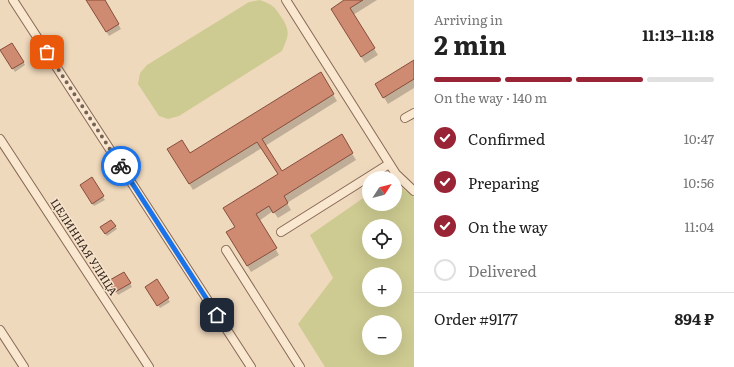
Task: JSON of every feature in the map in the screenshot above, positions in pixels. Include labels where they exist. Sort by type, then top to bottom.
[{"type":"street","points":[[13,0],[251,367]]},
{"type":"street","points":[[286,0],[389,164],[396,174],[414,191]]},
{"type":"street","points":[[405,118],[414,113]]},
{"type":"street","name":"ЦЕЛИННАЯ УЛИЦА","points":[[0,139],[149,367]]},
{"type":"street","points":[[281,232],[389,164]]},
{"type":"street","points":[[226,250],[300,367]]},
{"type":"street","points":[[0,330],[24,367]]},
{"type":"shaded area","points":[[260,0],[273,6],[287,27],[288,34],[282,51],[179,116],[168,119],[159,116],[138,84],[140,73],[147,65],[249,2]]},
{"type":"shaded area","points":[[402,188],[414,197],[414,367],[325,367],[298,324],[333,278],[310,235],[362,199],[362,211],[402,211]]},
{"type":"building","points":[[86,0],[105,0],[119,24],[106,32]]},
{"type":"building","points":[[344,0],[363,0],[350,8],[375,48],[361,57],[331,9]]},
{"type":"building","points":[[12,43],[24,62],[12,69],[0,50]]},
{"type":"building","points":[[414,60],[414,79],[383,98],[375,84]]},
{"type":"building","points":[[321,72],[334,94],[262,139],[282,171],[342,134],[353,153],[284,196],[288,203],[273,213],[269,206],[256,214],[277,248],[247,266],[226,232],[235,227],[223,208],[278,174],[257,142],[189,184],[167,149],[182,140],[190,153]]},
{"type":"building","points":[[92,177],[104,196],[92,204],[80,185]]},
{"type":"building","points":[[111,220],[116,226],[105,234],[100,227]]},
{"type":"building","points":[[124,272],[131,283],[115,292],[108,281]]},
{"type":"building","points":[[157,279],[169,298],[157,306],[145,287]]},
{"type":"way so far","points":[[47,52],[121,166]]},
{"type":"route","points":[[121,166],[217,315]]}]
